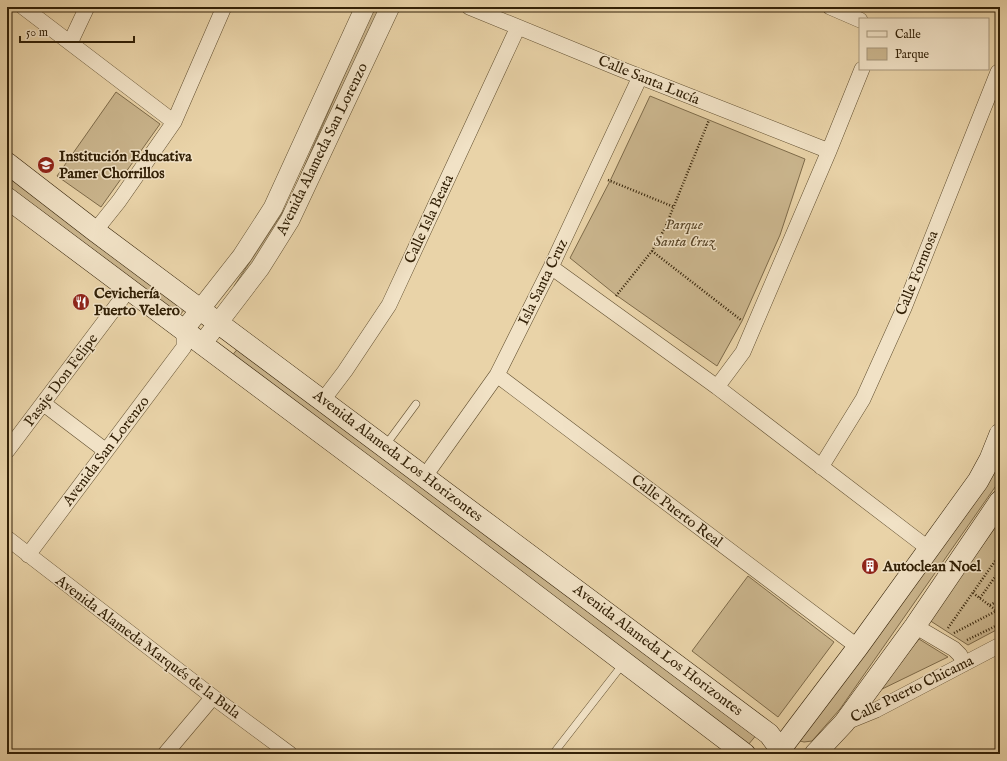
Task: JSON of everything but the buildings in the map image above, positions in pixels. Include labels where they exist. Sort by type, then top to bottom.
[{"type":"main road","name":"Avenida Alameda Los Horizontes","points":[[7,163],[95,231],[770,734],[780,752]]},
{"type":"main road","name":"Avenida Alameda Los Horizontes","points":[[8,201],[129,289],[190,340],[400,492],[745,754]]},
{"type":"main road","points":[[780,752],[978,481],[990,459],[1000,434]]},
{"type":"main road","points":[[815,754],[844,723],[916,626],[1000,502]]},
{"type":"street","points":[[23,7],[174,122]]},
{"type":"street","points":[[70,44],[87,7]]},
{"type":"street","points":[[95,231],[119,201],[174,122],[224,7]]},
{"type":"street","name":"Avenida Alameda San Lorenzo","points":[[190,340],[200,309],[242,256],[273,208],[365,7]]},
{"type":"street","name":"Avenida Alameda San Lorenzo","points":[[190,340],[218,322],[260,268],[290,220],[390,7]]},
{"type":"street","name":"Calle Santa Lucía","points":[[469,7],[640,77],[829,151]]},
{"type":"street","points":[[830,7],[859,20]]},
{"type":"street","name":"Calle Isla Beata","points":[[323,400],[345,372],[389,305],[518,27]]},
{"type":"street","points":[[717,387],[743,352],[829,151],[862,70]]},
{"type":"street","name":"Calle Formosa","points":[[821,467],[863,399],[904,308],[995,71]]},
{"type":"street","name":"Isla Santa Cruz","points":[[425,476],[496,375],[551,267],[640,77]]},
{"type":"street","points":[[551,267],[717,387],[929,549]]},
{"type":"street","name":"Pasaje Don Felipe","points":[[7,451],[44,404],[129,289]]},
{"type":"street","name":"Avenida San Lorenzo","points":[[28,555],[190,340]]},
{"type":"street","name":"Calle Puerto Real","points":[[496,375],[858,647]]},
{"type":"street","points":[[44,404],[106,451]]},
{"type":"street","name":"Avenida Alameda Marqués de la Bula","points":[[7,538],[213,697],[290,754]]},
{"type":"street","points":[[916,626],[954,649],[960,655],[964,664]]},
{"type":"street","name":"Calle Puerto Chicama","points":[[844,723],[876,710],[1000,645]]},
{"type":"street","points":[[165,754],[213,697]]},
{"type":"lane","points":[[385,446],[416,404]]},
{"type":"lane","points":[[553,754],[624,662]]},
{"type":"path","points":[[608,308],[616,295],[652,250],[665,228],[709,119],[712,105]]},
{"type":"path","points":[[595,174],[674,207]]},
{"type":"path","points":[[652,250],[743,322]]},
{"type":"path","points":[[948,628],[1000,554]]},
{"type":"path","points":[[980,598],[1000,570]]},
{"type":"path","points":[[973,593],[998,610]]},
{"type":"path","points":[[990,605],[1000,600]]},
{"type":"path","points":[[954,633],[998,610]]},
{"type":"path","points":[[968,641],[1000,624]]},
{"type":"green space","points":[[374,7],[384,7],[294,206],[239,290],[234,286],[288,204]]},
{"type":"green space","points":[[116,92],[160,124],[101,207],[57,176]]},
{"type":"green space","name":"Parque Santa Cruz","points":[[650,96],[805,159],[780,235],[742,321],[717,366],[616,295],[570,258],[610,181]]},
{"type":"green space","points":[[7,171],[187,306],[177,319],[7,191]]},
{"type":"green space","points":[[240,346],[758,733],[748,745],[230,358]]},
{"type":"green space","points":[[1000,447],[1000,480],[840,709],[812,741],[800,741]]},
{"type":"green space","points":[[1000,521],[1000,628],[968,645],[929,620]]},
{"type":"green space","points":[[748,576],[834,642],[778,717],[692,651]]},
{"type":"green space","points":[[919,639],[948,657],[876,692]]},
{"type":"place","name":"Institución Educativa Pamer Chorrillos","points":[[46,165]]},
{"type":"place","name":"Cevichería Puerto Velero","points":[[81,302]]},
{"type":"place","name":"Autoclean Noel","points":[[870,566]]}]
